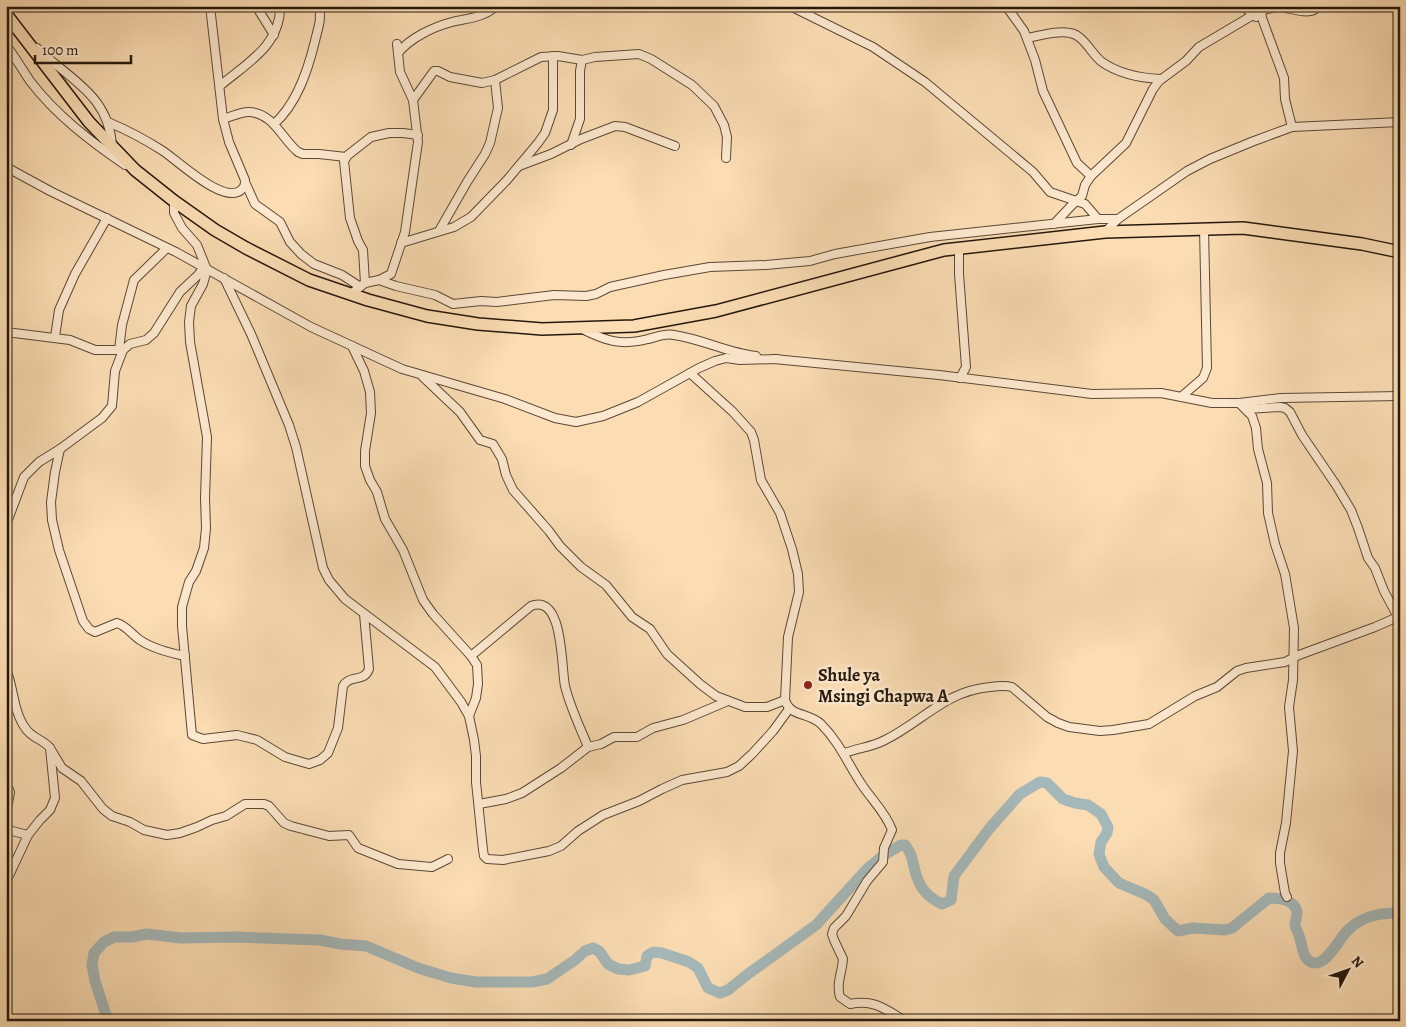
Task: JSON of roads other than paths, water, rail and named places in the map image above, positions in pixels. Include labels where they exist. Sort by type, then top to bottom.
[{"type":"highway","points":[[6,14],[60,86],[112,147],[135,170],[174,201],[215,230],[309,280],[359,288],[427,316],[478,324],[542,330],[634,326],[716,311],[944,250],[1105,232],[1243,228],[1362,244],[1400,252]]},
{"type":"street","points":[[210,6],[223,119],[229,142],[254,204],[280,222],[290,242],[301,254],[314,264],[342,275],[359,288]]},
{"type":"street","points":[[256,6],[274,35]]},
{"type":"street","points":[[221,85],[271,42],[279,23],[280,6]]},
{"type":"street","points":[[274,124],[291,103],[309,63],[320,22],[319,6]]},
{"type":"street","points":[[398,53],[405,44],[432,30],[450,22],[482,16],[496,6]]},
{"type":"street","points":[[790,6],[873,47],[925,82],[1033,172],[1050,192],[1077,201],[1089,208],[1098,219]]},
{"type":"street","points":[[1006,6],[1019,22],[1027,38],[1046,100],[1077,163],[1092,176]]},
{"type":"street","points":[[1243,6],[1264,22]]},
{"type":"street","points":[[1292,128],[1285,99],[1284,78],[1260,9],[1281,7],[1309,12],[1314,11],[1319,6]]},
{"type":"street","points":[[1054,224],[1082,196],[1085,185],[1092,176],[1126,143],[1153,89],[1161,79],[1186,61],[1199,47],[1253,15]]},
{"type":"street","points":[[18,29],[47,57],[90,92],[108,122],[112,147]]},
{"type":"street","points":[[1027,38],[1071,33],[1079,37],[1100,61],[1114,69],[1146,78],[1161,79]]},
{"type":"street","points":[[359,288],[391,274],[402,243],[408,218],[418,154],[418,135],[413,100],[400,72],[397,44]]},
{"type":"street","points":[[6,46],[31,81],[73,127],[106,152],[135,170]]},
{"type":"street","points":[[413,100],[434,71],[477,83],[495,80],[542,57],[572,57],[582,60],[595,57],[639,54],[650,58],[692,85],[714,106],[724,125],[726,158]]},
{"type":"street","points":[[402,243],[461,224],[471,217],[484,205],[540,140],[551,119],[553,110],[553,56]]},
{"type":"street","points":[[571,145],[580,119],[580,71],[582,60]]},
{"type":"street","points":[[439,230],[488,148],[498,108],[495,80]]},
{"type":"street","points":[[223,119],[250,112],[265,117],[274,124],[294,149],[303,154],[346,158]]},
{"type":"street","points":[[108,122],[163,150],[218,190],[230,194],[236,193],[243,188],[245,180]]},
{"type":"street","points":[[1105,232],[1118,219],[1194,167],[1237,148],[1292,128],[1400,122]]},
{"type":"street","points":[[518,167],[608,128],[619,126],[675,146]]},
{"type":"street","points":[[359,288],[363,250],[354,231],[348,208],[344,167],[346,158],[371,137],[390,133],[418,135]]},
{"type":"street","points":[[6,167],[50,191],[167,248],[311,327],[352,346],[402,368],[505,399],[555,418],[576,422],[603,416],[638,402],[690,372],[726,358],[740,360],[777,359]]},
{"type":"street","points":[[174,201],[174,212],[182,228],[197,245],[205,269],[203,284],[191,306],[189,322],[190,342],[207,437],[204,548],[196,570],[189,582],[182,607],[192,734],[203,739],[237,735],[257,740],[285,757],[309,764],[320,760],[328,753],[338,728],[342,693],[346,681],[362,678],[367,675],[369,669],[364,614]]},
{"type":"street","points":[[55,337],[59,310],[76,274],[107,218]]},
{"type":"street","points":[[379,280],[435,295],[453,304],[554,296],[586,296],[610,287],[710,267],[810,261],[835,254],[930,237],[1098,219],[1118,219]]},
{"type":"street","points":[[1182,397],[1203,378],[1207,368],[1204,228]]},
{"type":"street","points":[[6,525],[24,477],[38,462],[60,449],[102,418],[112,406],[115,371],[121,350],[122,325],[134,280],[167,248]]},
{"type":"street","points":[[959,249],[966,367],[960,378]]},
{"type":"street","points":[[6,332],[70,340],[95,350],[121,350],[130,344],[146,340],[154,333],[180,292],[205,269]]},
{"type":"street","points":[[224,278],[251,334],[289,425],[296,447],[323,568],[329,580],[345,599],[435,667],[461,702],[468,716],[476,756],[476,782],[483,850],[484,856],[487,859],[503,860],[549,851],[562,846],[578,831],[603,815],[639,801],[668,786],[682,780],[727,772],[739,766],[760,745],[789,709]]},
{"type":"street","points":[[582,328],[598,337],[620,343],[648,340],[671,334],[700,340],[739,354],[1092,394],[1161,393],[1212,403],[1239,403],[1281,398],[1400,396]]},
{"type":"street","points":[[352,346],[364,371],[370,392],[371,413],[364,451],[365,466],[377,492],[385,519],[403,550],[423,600],[477,665],[478,684],[476,698],[468,716]]},
{"type":"street","points":[[690,372],[733,412],[751,432],[761,480],[780,513],[792,549],[798,574],[799,592],[788,638],[785,700],[789,709],[808,715],[818,721],[845,753],[863,786],[890,825],[892,832],[884,848],[883,862],[867,881],[846,916],[834,928],[832,934],[843,958],[838,979],[840,997],[850,1004],[868,1002],[889,1011],[904,1021]]},
{"type":"street","points":[[420,374],[460,412],[480,440],[493,444],[502,459],[506,475],[513,490],[550,532],[568,556],[606,585],[632,617],[650,629],[667,654],[700,684],[716,696],[744,707],[767,707],[785,700]]},
{"type":"street","points":[[1239,403],[1252,416],[1256,428],[1258,449],[1267,483],[1270,521],[1285,574],[1294,628],[1293,686],[1289,707],[1293,751],[1286,823],[1280,853],[1280,863],[1287,897]]},
{"type":"street","points":[[845,753],[869,747],[886,740],[951,698],[983,688],[999,686],[1008,686],[1016,689],[1048,718],[1069,727],[1100,731],[1142,726],[1158,720],[1195,696],[1217,687],[1237,671],[1285,662],[1399,618],[1384,591],[1375,568],[1368,558],[1350,510],[1302,435],[1290,412],[1280,407],[1247,409]]},
{"type":"street","points":[[60,449],[54,472],[52,520],[59,550],[83,621],[89,630],[95,632],[117,623],[122,624],[140,640],[164,652],[185,656]]},
{"type":"street","points":[[471,656],[531,606],[536,603],[543,604],[548,608],[558,630],[562,646],[562,668],[565,688],[588,747]]},
{"type":"street","points":[[6,669],[13,698],[23,724],[29,733],[47,744],[62,768],[81,781],[103,809],[112,816],[130,822],[144,830],[167,835],[180,833],[226,816],[246,804],[264,804],[269,806],[284,823],[321,834],[349,835],[358,848],[398,864],[432,867],[448,859]]},
{"type":"street","points":[[479,804],[506,799],[522,793],[561,768],[588,747],[601,744],[614,737],[637,737],[653,728],[683,720],[728,702]]},
{"type":"street","points":[[6,882],[28,835],[50,810],[55,798],[50,748]]},
{"type":"street","points":[[6,783],[10,792],[6,814]]},
{"type":"street","points":[[6,827],[15,833],[28,835]]},
{"type":"waterway","points":[[108,1021],[95,981],[92,965],[94,953],[104,942],[114,937],[132,937],[147,934],[181,938],[236,937],[320,940],[366,946],[418,968],[451,978],[476,982],[532,982],[547,979],[585,951],[593,948],[599,951],[608,964],[618,969],[629,970],[645,966],[647,956],[653,952],[689,962],[698,968],[708,988],[720,993],[728,990],[816,925],[868,868],[884,855],[901,845],[905,845],[909,850],[918,879],[927,894],[942,904],[951,900],[954,876],[989,829],[1020,794],[1040,782],[1047,783],[1063,799],[1088,805],[1101,814],[1108,827],[1107,833],[1101,842],[1099,854],[1104,867],[1119,883],[1154,900],[1165,919],[1178,931],[1193,928],[1225,930],[1232,928],[1269,898],[1282,899],[1294,905],[1297,913],[1295,925],[1304,954],[1308,960],[1315,963],[1324,960],[1347,931],[1359,922],[1379,914],[1400,914]]},
{"type":"place","name":"Shule ya Msingi Chapwa A","points":[[808,685]]}]
